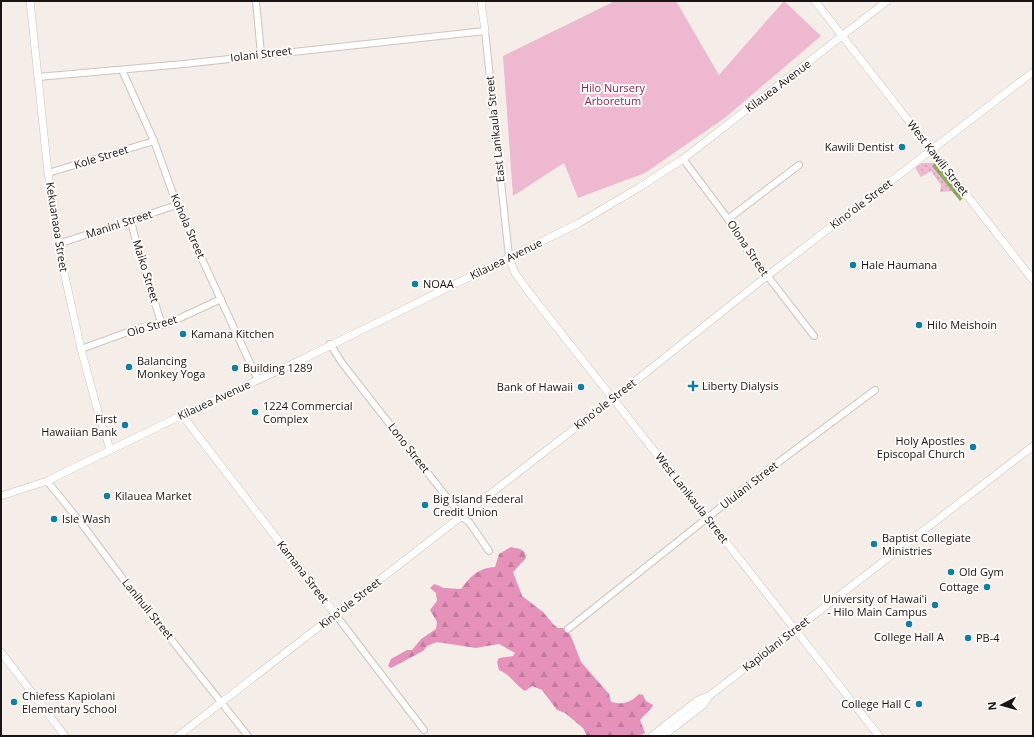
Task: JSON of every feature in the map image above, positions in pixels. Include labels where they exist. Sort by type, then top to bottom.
[{"type":"street","name":"Kekuanaoa Street","points":[[30,1],[48,173],[61,243],[64,272],[81,349],[100,419],[110,449]]},
{"type":"street","points":[[256,1],[261,54]]},
{"type":"street","name":"East Lanikaula Street","points":[[481,1],[509,257]]},
{"type":"street","name":"West Kawili Street","points":[[815,1],[933,150],[1033,280]]},
{"type":"street","name":"Kilauea Avenue","points":[[1,496],[47,481],[110,449],[258,380],[579,223],[640,187],[682,159],[887,1]]},
{"type":"street","name":"Iolani Street","points":[[38,77],[122,70],[485,31]]},
{"type":"street","name":"Kohola Street","points":[[122,70],[154,141],[177,204],[258,380]]},
{"type":"street","name":"Kinoʻole Street","points":[[178,736],[614,398],[767,276],[1033,72]]},
{"type":"street","name":"Kole Street","points":[[48,173],[154,141]]},
{"type":"street","name":"Olona Street","points":[[682,159],[728,219],[745,247],[814,336]]},
{"type":"street","points":[[728,219],[799,165]]},
{"type":"street","name":"Manini Street","points":[[61,243],[131,221],[177,204]]},
{"type":"street","name":"Maiko Street","points":[[131,221],[138,250],[161,322]]},
{"type":"street","name":"West Lanikaula Street","points":[[509,257],[515,273],[523,284],[879,736]]},
{"type":"street","name":"Oio Street","points":[[81,349],[136,329],[161,322],[162,324],[167,324],[221,299]]},
{"type":"street","name":"Lono Street","points":[[330,344],[342,364],[462,516],[469,522],[489,551]]},
{"type":"street","name":"Ululani Street","points":[[568,629],[756,479],[875,390]]},
{"type":"street","name":"Kamana Street","points":[[182,415],[424,730]]},
{"type":"street","name":"Kapiolani Street","points":[[652,736],[698,700],[709,696],[1033,446]]},
{"type":"street","name":"Lanihuli Street","points":[[47,481],[78,518],[123,579],[248,736]]},
{"type":"street","points":[[1,652],[65,736]]},
{"type":"street","name":"Kapiolani Street","points":[[663,736],[703,705],[709,696]]},
{"type":"green space","name":"Hilo Nursery Arboretum","points":[[615,1],[676,1],[719,75],[784,1],[821,36],[726,117],[645,173],[578,198],[564,163],[513,196],[503,56]]},
{"type":"green space","points":[[922,163],[935,163],[933,166],[953,191],[940,192],[941,185],[931,171],[921,177],[915,168]]},
{"type":"green space","points":[[511,547],[523,551],[526,558],[513,572],[522,596],[543,612],[558,628],[563,628],[570,634],[581,662],[609,694],[611,702],[626,702],[639,694],[643,695],[646,701],[653,705],[640,720],[645,733],[638,736],[587,736],[583,728],[565,713],[557,710],[542,690],[532,686],[525,691],[506,674],[499,670],[497,662],[499,658],[513,656],[515,653],[499,644],[476,648],[437,642],[427,646],[423,651],[391,668],[388,666],[391,659],[407,650],[412,650],[421,639],[436,629],[437,622],[430,610],[437,601],[436,593],[430,588],[434,584],[444,588],[461,589],[468,580],[479,571],[495,567],[499,554]]},
{"type":"water","points":[[935,163],[946,174],[963,198],[960,201],[932,166]]},
{"type":"place","name":"Kawili Dentist","points":[[902,147]]},
{"type":"place","name":"Hale Haumana","points":[[853,265]]},
{"type":"place","name":"NOAA","points":[[415,284]]},
{"type":"place","name":"Hilo Meishoin","points":[[919,325]]},
{"type":"place","name":"Kamana Kitchen","points":[[183,334]]},
{"type":"place","name":"Balancing Monkey Yoga","points":[[129,367]]},
{"type":"place","name":"Building 1289","points":[[235,368]]},
{"type":"place","name":"Liberty Dialysis","points":[[693,386]]},
{"type":"place","name":"Bank of Hawaii","points":[[581,387]]},
{"type":"place","name":"1224 Commercial Complex","points":[[255,412]]},
{"type":"place","name":"First Hawaiian Bank","points":[[125,425]]},
{"type":"place","name":"Holy Apostles Episcopal Church","points":[[973,447]]},
{"type":"place","name":"Kilauea Market","points":[[107,496]]},
{"type":"place","name":"Big Island Federal Credit Union","points":[[425,505]]},
{"type":"place","name":"Isle Wash","points":[[54,519]]},
{"type":"place","name":"Baptist Collegiate Ministries","points":[[874,544]]},
{"type":"place","name":"Old Gym","points":[[951,572]]},
{"type":"place","name":"Cottage","points":[[987,587]]},
{"type":"place","name":"University of Hawaiʻi - Hilo Main Campus","points":[[935,605]]},
{"type":"place","name":"College Hall A","points":[[909,624]]},
{"type":"place","name":"PB-4","points":[[968,638]]},
{"type":"place","name":"Chiefess Kapiolani Elementary School","points":[[14,702]]},
{"type":"place","name":"College Hall C","points":[[919,704]]}]
